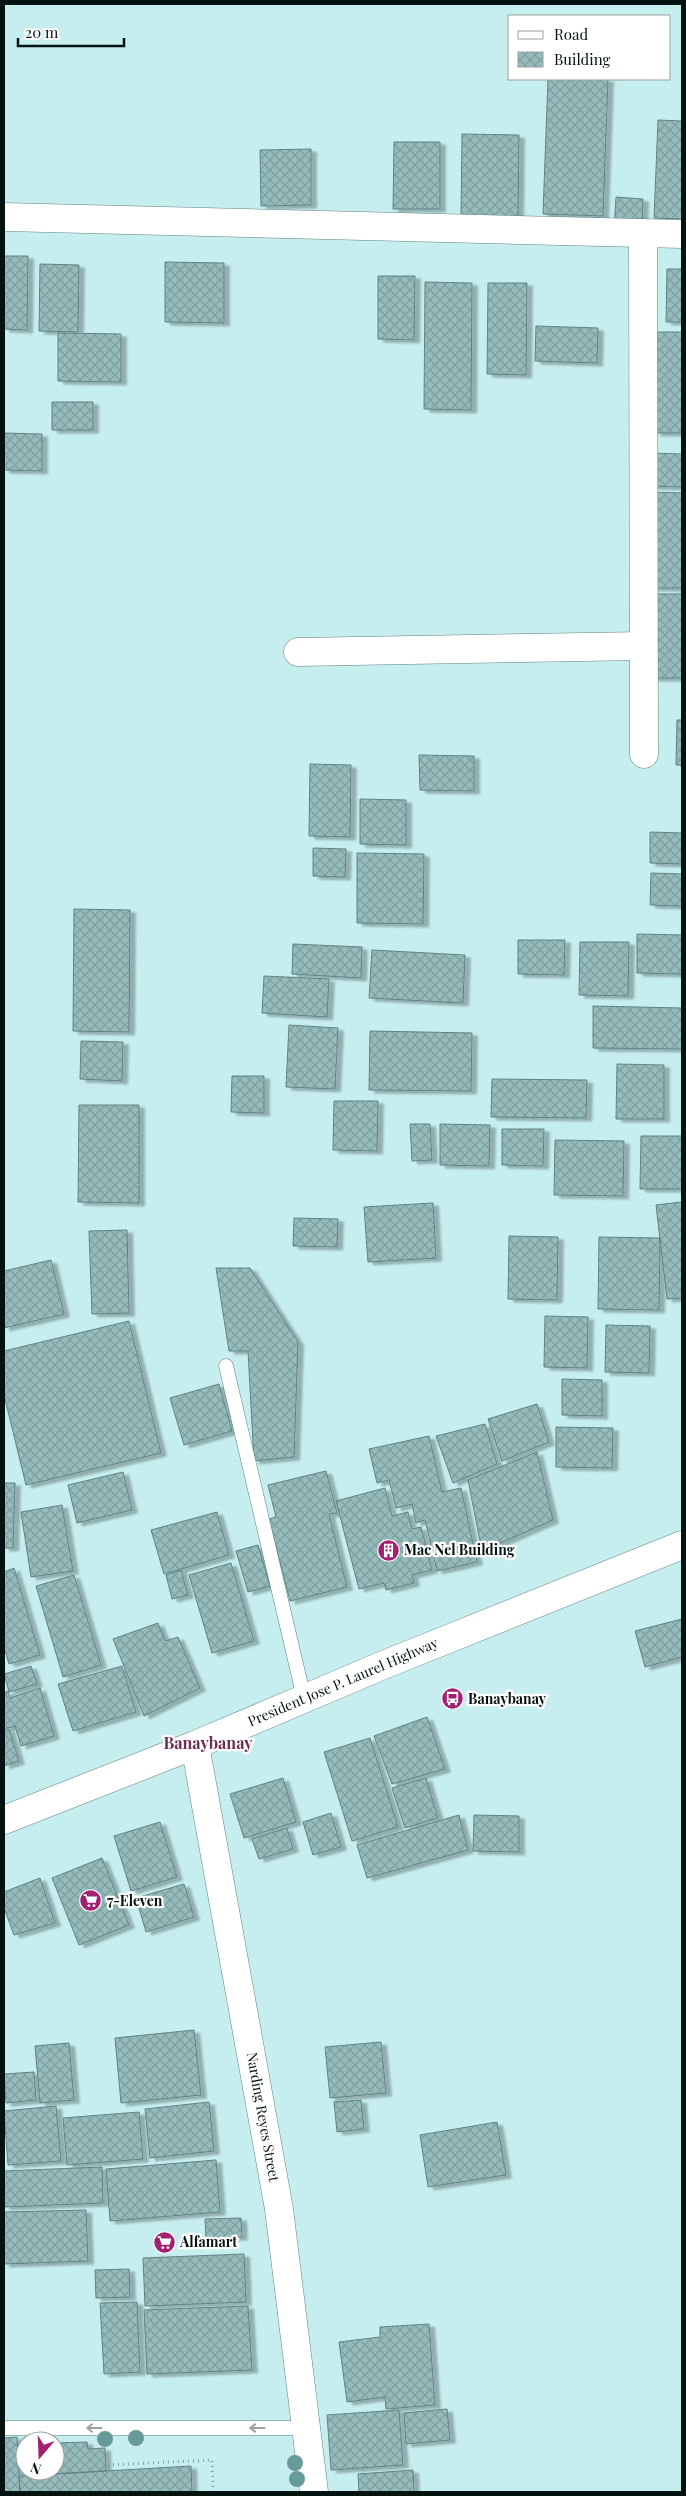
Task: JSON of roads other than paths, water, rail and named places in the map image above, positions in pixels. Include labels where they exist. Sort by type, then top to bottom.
[{"type":"main road","points":[[4,217],[643,235],[682,234]]},
{"type":"main road","points":[[643,235],[644,754]]},
{"type":"main road","points":[[298,652],[643,646]]},
{"type":"main road","name":"President Jose P. Laurel Highway","points":[[4,1820],[195,1745],[304,1698],[682,1545]]},
{"type":"main road","name":"Narding Reyes Street","points":[[195,1745],[247,2023],[279,2209],[314,2492]]},
{"type":"lane","points":[[226,1366],[304,1698]]},
{"type":"lane","points":[[4,2428],[305,2428]]},
{"type":"place","name":"Mac Nel Building","points":[[388,1550]]},
{"type":"place","name":"Banaybanay","points":[[452,1699]]},
{"type":"place","name":"7-Eleven","points":[[91,1901]]},
{"type":"place","name":"Alfamart","points":[[164,2242]]},
{"type":"district","name":"Banaybanay","points":[[208,1743]]}]
